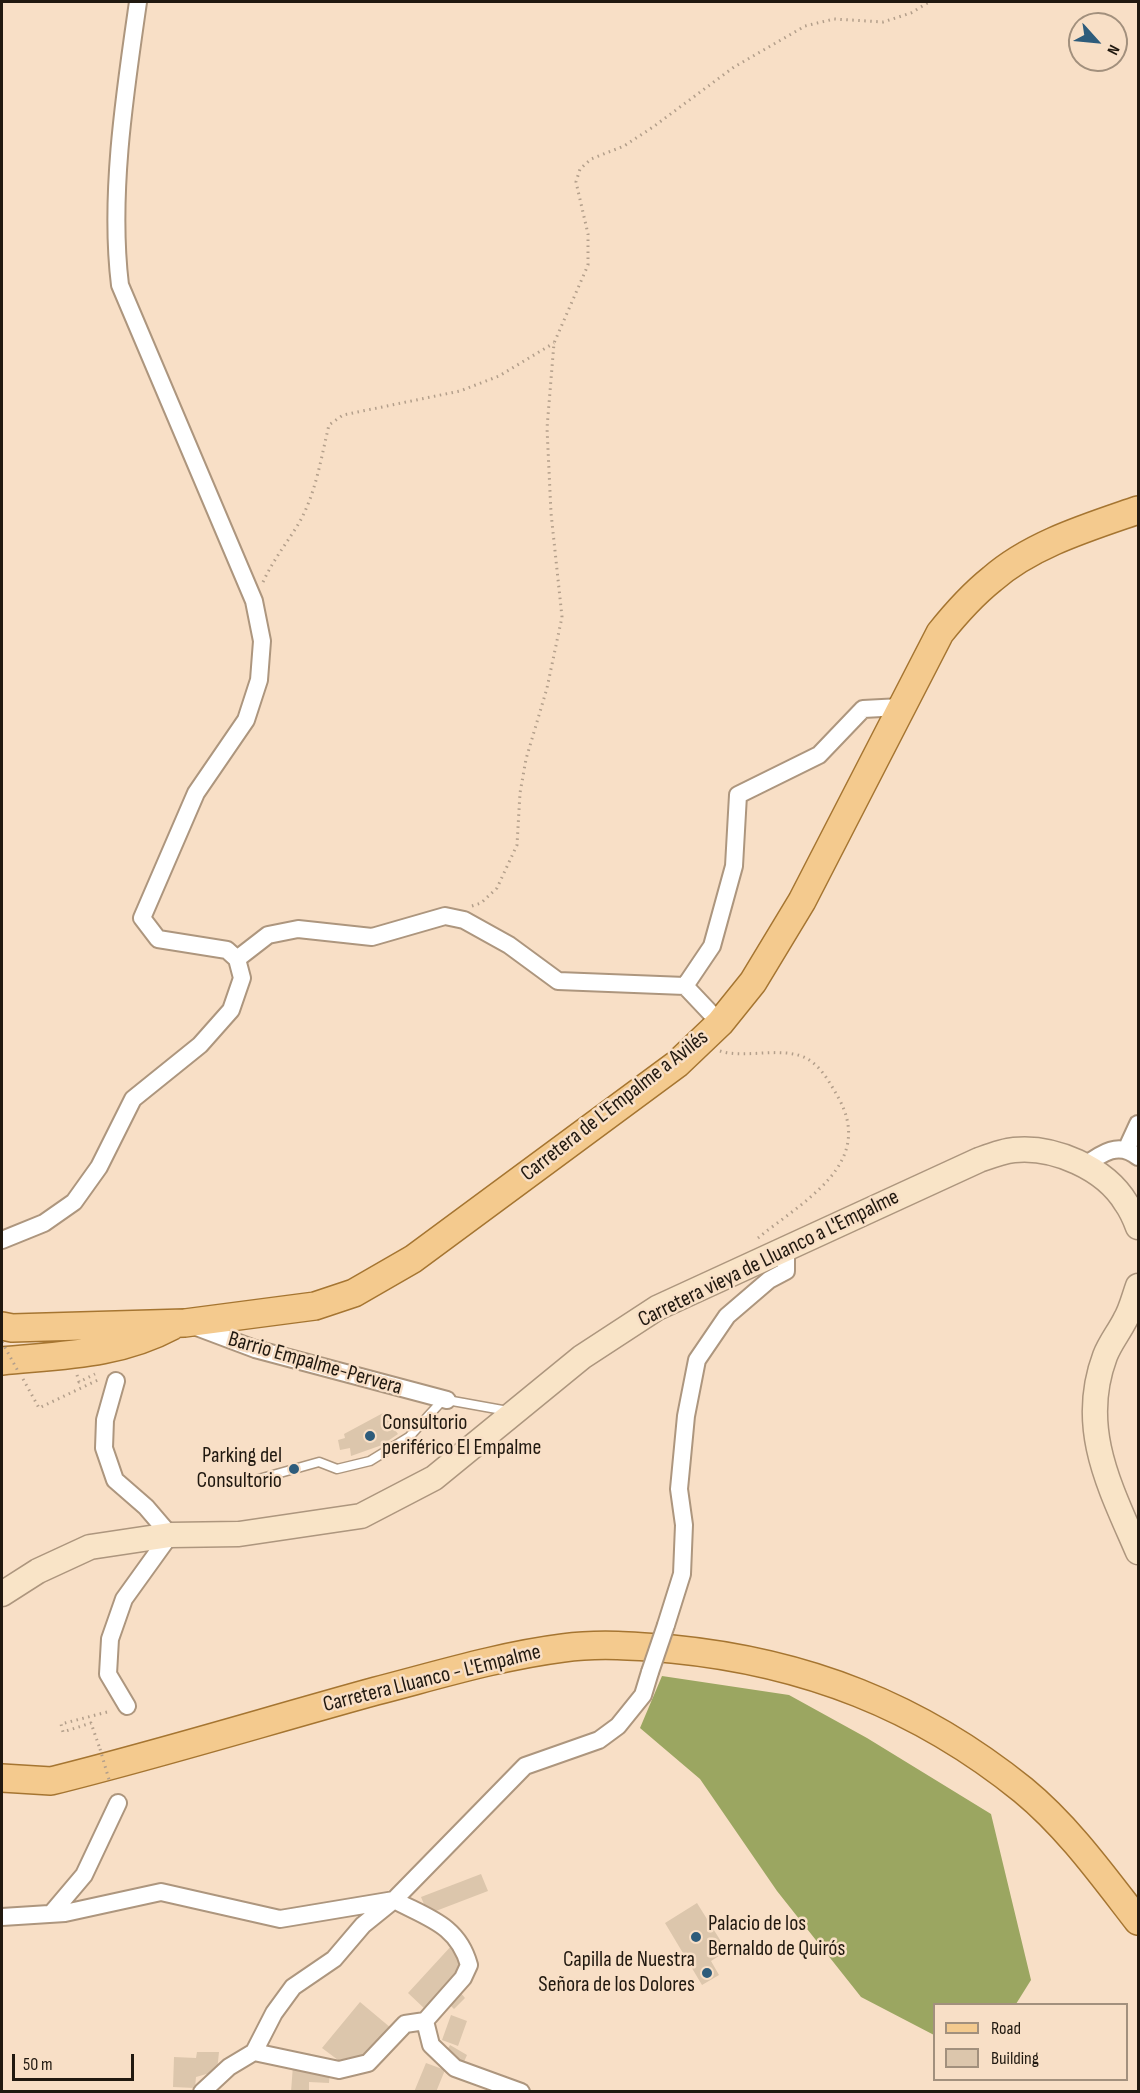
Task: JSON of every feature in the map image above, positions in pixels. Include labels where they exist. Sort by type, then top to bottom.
[{"type":"main road","name":"Carretera de L'Empalme a Avilés","points":[[2,1326],[12,1328],[182,1323],[315,1306],[354,1293],[413,1259],[658,1078],[720,1023],[753,982],[802,901],[940,633],[966,602],[987,583],[1038,549],[1138,510]]},
{"type":"main road","points":[[2,1335],[37,1340],[109,1336],[132,1323]]},
{"type":"main road","points":[[10,1367],[59,1355],[118,1348],[145,1341],[182,1323]]},
{"type":"main road","points":[[2,1349],[59,1355]]},
{"type":"main road","name":"Carretera Lluanco - L'Empalme","points":[[2,1778],[51,1781],[480,1663],[566,1647],[635,1646],[713,1653],[774,1665],[836,1684],[900,1709],[936,1728],[1026,1792],[1070,1838],[1138,1921]]},
{"type":"street","points":[[2,1240],[44,1222],[74,1202],[99,1167],[133,1099],[201,1045],[231,1010],[242,978],[237,959],[227,950],[158,939],[142,918],[196,793],[246,720],[259,680],[262,641],[254,601],[120,285],[115,246],[125,91],[138,2]]},
{"type":"street","points":[[685,986],[712,946],[734,866],[738,795],[819,755],[863,709],[901,707]]},
{"type":"street","points":[[237,959],[268,935],[298,929],[372,937],[445,916],[464,920],[500,940],[558,981],[685,986],[720,1023]]},
{"type":"street","points":[[1084,1166],[1100,1154],[1117,1148],[1132,1154],[1138,1124]]},
{"type":"street","name":"Carretera vieya de Lluanco a L'Empalme","points":[[2,1594],[38,1571],[90,1547],[170,1535],[239,1534],[361,1516],[434,1478],[517,1413],[582,1357],[657,1308],[979,1160],[1014,1150],[1046,1151],[1084,1166],[1102,1178],[1125,1201],[1138,1227]]},
{"type":"street","points":[[202,2091],[229,2067],[254,2052],[274,2013],[293,1987],[334,1959],[363,1925],[394,1900],[525,1766],[599,1740],[618,1726],[643,1695],[682,1574],[684,1525],[679,1489],[686,1416],[697,1360],[727,1316],[769,1280],[786,1270],[786,1249]]},
{"type":"street","points":[[1138,1286],[1127,1317],[1106,1354],[1095,1388],[1095,1434],[1107,1479],[1138,1552]]},
{"type":"street","name":"Barrio Empalme-Pervera","points":[[182,1323],[255,1349],[447,1400]]},
{"type":"street","points":[[116,1381],[105,1420],[104,1448],[115,1480],[146,1508],[170,1535],[124,1599],[110,1639],[108,1674],[127,1706]]},
{"type":"street","points":[[51,1914],[84,1875],[118,1803]]},
{"type":"street","points":[[2,1917],[51,1914],[161,1892],[280,1919],[394,1900],[444,1926],[463,1946],[469,1965],[463,1978],[425,2021],[405,2024],[368,2063],[339,2070],[254,2052]]},
{"type":"street","points":[[425,2021],[431,2045],[455,2068],[521,2091]]},
{"type":"lane","points":[[255,1480],[319,1462],[337,1469],[370,1461],[409,1437],[441,1402],[447,1400],[517,1413]]},
{"type":"path","points":[[445,916],[481,903],[497,888],[510,865],[517,845],[520,793],[526,759],[547,688],[562,617],[551,513],[547,428],[554,343],[588,265],[588,234],[576,182],[580,169],[591,159],[624,146],[734,67],[805,26],[834,19],[884,22],[911,13],[929,2]]},
{"type":"path","points":[[254,601],[273,559],[299,522],[315,487],[329,425],[343,415],[460,391],[500,376],[554,343]]},
{"type":"path","points":[[698,1044],[725,1053],[775,1053],[806,1058],[826,1077],[846,1111],[849,1133],[845,1159],[832,1177],[757,1239]]},
{"type":"path","points":[[2,1342],[10,1367]]},
{"type":"path","points":[[110,1783],[91,1723],[63,1732],[61,1724],[127,1706]]},
{"type":"green space","points":[[662,1676],[789,1695],[867,1738],[991,1814],[1031,1980],[1017,2003],[933,2003],[933,2034],[861,1997],[777,1891],[700,1779],[640,1728]]},
{"type":"building","name":"Consultorio periférico El Empalme","points":[[383,1413],[398,1434],[382,1445],[351,1456],[350,1448],[340,1450],[338,1440],[345,1438],[344,1434]]},
{"type":"building","points":[[481,1874],[488,1891],[428,1914],[421,1897]]},
{"type":"building","name":"Palacio de los Bernaldo de Quirós","points":[[697,1903],[727,1951],[711,1961],[719,1975],[702,1985],[665,1923]]},
{"type":"building","points":[[453,1944],[463,1955],[461,1972],[426,2010],[408,1993]]},
{"type":"building","points":[[459,1991],[465,1998],[454,2009],[447,2002]]},
{"type":"building","points":[[360,2002],[391,2028],[363,2057],[338,2060],[322,2048]]},
{"type":"building","points":[[451,2015],[467,2021],[458,2046],[442,2040]]},
{"type":"building","points":[[450,2045],[467,2055],[463,2064],[445,2053]]},
{"type":"building","points":[[197,2052],[219,2052],[217,2071],[196,2077],[195,2088],[173,2087],[174,2057],[196,2058]]},
{"type":"building","points":[[426,2063],[445,2070],[436,2092],[414,2092]]},
{"type":"building","points":[[293,2065],[330,2070],[329,2083],[309,2082],[309,2092],[291,2092]]},
{"type":"place","name":"Consultorio periférico El Empalme","points":[[370,1436]]},
{"type":"place","name":"Parking del Consultorio","points":[[294,1469]]},
{"type":"place","name":"Palacio de los Bernaldo de Quirós","points":[[696,1937]]},
{"type":"place","name":"Capilla de Nuestra Señora de los Dolores","points":[[707,1973]]}]
